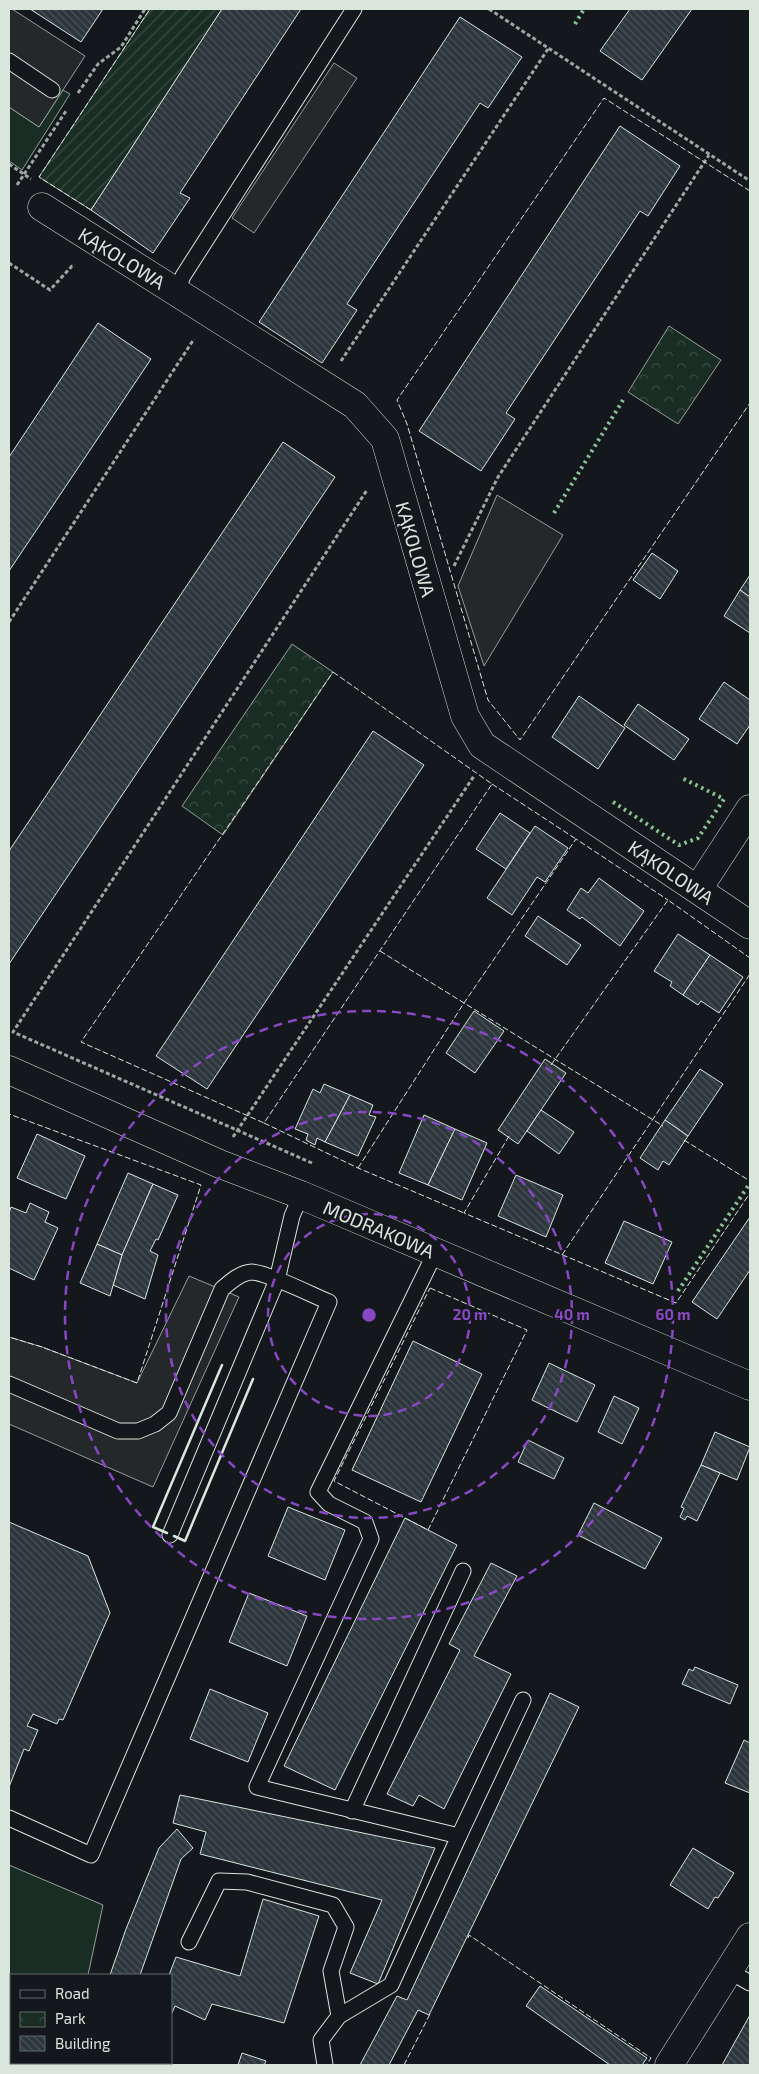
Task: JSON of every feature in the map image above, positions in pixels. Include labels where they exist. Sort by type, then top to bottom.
[{"type":"street","name":"KĄKOLOWA","points":[[42,208],[355,405],[384,439],[465,716],[482,745],[750,924]]},
{"type":"street","points":[[698,889],[750,809]]},
{"type":"street","name":"MODRAKOWA","points":[[10,1075],[750,1386]]},
{"type":"street","points":[[669,2065],[740,1977],[750,1937]]},
{"type":"lane","points":[[176,293],[183,276],[354,9]]},
{"type":"lane","points":[[9,61],[52,90]]},
{"type":"lane","points":[[170,1534],[277,1280],[292,1216],[301,1196]]},
{"type":"lane","points":[[435,1253],[318,1492],[330,1504],[365,1522],[372,1539],[257,1787],[459,1836]]},
{"type":"lane","points":[[9,1384],[118,1431],[138,1431],[156,1424],[169,1413],[222,1290],[234,1278],[251,1272],[277,1280],[328,1302],[91,1855],[9,1818]]},
{"type":"lane","points":[[352,1810],[462,1571]]},
{"type":"lane","points":[[325,2065],[321,2040],[339,2016],[391,1985],[523,1700]]},
{"type":"lane","points":[[189,1942],[219,1881],[248,1882],[333,1905],[346,1927],[331,1971],[339,2016]]},
{"type":"path","points":[[489,9],[750,181]]},
{"type":"path","points":[[339,364],[548,49]]},
{"type":"path","points":[[450,573],[498,477],[709,155]]},
{"type":"path","points":[[9,164],[32,180]]},
{"type":"path","points":[[9,263],[50,290],[72,266],[81,264]]},
{"type":"path","points":[[9,622],[194,338]]},
{"type":"path","points":[[317,1165],[11,1031],[372,484]]},
{"type":"path","points":[[220,1164],[236,1130],[491,751]]},
{"type":"green space","points":[[150,9],[222,9],[91,210],[39,177]]},
{"type":"green space","points":[[63,90],[70,94],[22,170],[9,161],[9,107],[39,127]]},
{"type":"green space","points":[[669,326],[721,360],[678,424],[628,392]]},
{"type":"green space","points":[[292,644],[333,672],[223,835],[182,806]]},
{"type":"green space","points":[[9,1865],[103,1905],[88,1974],[10,1974],[9,1985]]},
{"type":"shaded area","points":[[9,9],[12,9],[85,56],[39,127],[9,107]]},
{"type":"shaded area","points":[[334,63],[357,78],[254,233],[232,218]]},
{"type":"shaded area","points":[[497,495],[563,535],[484,666],[458,586]]},
{"type":"shaded area","points":[[189,1276],[239,1297],[153,1487],[9,1424],[9,1337],[42,1347],[137,1383]]},
{"type":"building","points":[[30,9],[103,9],[81,42]]},
{"type":"building","points":[[222,9],[301,9],[180,193],[190,198],[153,253],[91,210]]},
{"type":"building","points":[[630,9],[692,9],[642,80],[600,51]]},
{"type":"building","points":[[460,17],[522,57],[488,108],[480,103],[347,304],[357,310],[322,363],[259,322]]},
{"type":"building","points":[[620,126],[680,166],[648,216],[640,211],[506,413],[515,419],[481,471],[419,431]]},
{"type":"building","points":[[98,323],[151,359],[9,571],[9,457]]},
{"type":"building","points":[[283,442],[335,477],[9,964],[9,851]]},
{"type":"building","points":[[652,553],[678,571],[660,599],[633,580]]},
{"type":"building","points":[[750,575],[750,597],[740,590]]},
{"type":"building","points":[[740,590],[750,597],[750,633],[724,616]]},
{"type":"building","points":[[724,682],[750,700],[750,725],[737,744],[699,719]]},
{"type":"building","points":[[579,696],[625,728],[598,769],[552,737]]},
{"type":"building","points":[[638,704],[689,739],[674,760],[624,725]]},
{"type":"building","points":[[373,731],[424,765],[207,1089],[156,1056]]},
{"type":"building","points":[[500,813],[530,833],[506,869],[476,849]]},
{"type":"building","points":[[535,826],[568,848],[545,882],[537,877],[512,915],[487,898]]},
{"type":"building","points":[[599,878],[644,911],[620,946],[582,917],[580,919],[567,910],[581,888],[588,893]]},
{"type":"building","points":[[538,916],[581,945],[567,965],[525,936]]},
{"type":"building","points":[[678,934],[710,955],[683,995],[670,986],[672,982],[654,971]]},
{"type":"building","points":[[710,955],[743,977],[719,1013],[701,1001],[698,1005],[683,995]]},
{"type":"building","points":[[474,1011],[504,1031],[475,1073],[446,1053]]},
{"type":"building","points":[[545,1059],[566,1073],[518,1144],[498,1130]]},
{"type":"building","points":[[700,1069],[723,1084],[688,1136],[665,1120]]},
{"type":"building","points":[[324,1084],[350,1095],[325,1142],[317,1138],[315,1145],[306,1140],[308,1134],[295,1129],[313,1089],[320,1093]]},
{"type":"building","points":[[350,1095],[373,1105],[369,1115],[376,1117],[358,1156],[325,1142]]},
{"type":"building","points":[[541,1110],[574,1132],[559,1154],[527,1131]]},
{"type":"building","points":[[424,1115],[455,1129],[428,1185],[399,1173]]},
{"type":"building","points":[[665,1120],[688,1136],[669,1165],[663,1161],[658,1170],[640,1158]]},
{"type":"building","points":[[455,1129],[487,1143],[462,1200],[428,1185]]},
{"type":"building","points":[[37,1134],[85,1156],[66,1199],[17,1178]]},
{"type":"building","points":[[128,1173],[153,1184],[122,1255],[97,1244]]},
{"type":"building","points":[[516,1175],[563,1195],[546,1237],[498,1216]]},
{"type":"building","points":[[153,1184],[178,1195],[158,1240],[156,1239],[150,1251],[158,1255],[145,1299],[113,1285],[122,1255]]},
{"type":"building","points":[[30,1203],[49,1212],[45,1222],[58,1228],[34,1280],[9,1268],[9,1213],[11,1207],[26,1213]]},
{"type":"building","points":[[750,1217],[750,1270],[717,1319],[692,1302]]},
{"type":"building","points":[[624,1221],[672,1242],[653,1284],[605,1263]]},
{"type":"building","points":[[97,1244],[122,1255],[110,1296],[80,1283]]},
{"type":"building","points":[[413,1341],[482,1374],[421,1502],[352,1470]]},
{"type":"building","points":[[549,1363],[595,1385],[577,1422],[532,1400]]},
{"type":"building","points":[[614,1396],[639,1408],[622,1444],[598,1432]]},
{"type":"building","points":[[715,1432],[750,1447],[737,1480],[701,1465]]},
{"type":"building","points":[[528,1440],[564,1458],[554,1479],[518,1462]]},
{"type":"building","points":[[701,1465],[720,1473],[697,1521],[687,1516],[685,1520],[680,1517],[684,1508],[681,1507]]},
{"type":"building","points":[[594,1503],[662,1538],[645,1569],[578,1535]]},
{"type":"building","points":[[288,1507],[345,1530],[325,1580],[268,1556]]},
{"type":"building","points":[[405,1518],[457,1545],[335,1790],[284,1766]]},
{"type":"building","points":[[9,1522],[88,1556],[110,1613],[63,1720],[59,1719],[57,1724],[33,1714],[27,1726],[38,1730],[29,1751],[24,1749],[9,1787]]},
{"type":"building","points":[[491,1563],[517,1576],[474,1656],[511,1674],[444,1809],[419,1795],[413,1806],[387,1794],[460,1650],[449,1644]]},
{"type":"building","points":[[249,1593],[307,1616],[287,1666],[229,1642]]},
{"type":"building","points":[[695,1667],[738,1685],[730,1704],[682,1684],[689,1669],[693,1671]]},
{"type":"building","points":[[210,1689],[268,1713],[248,1762],[190,1739]]},
{"type":"building","points":[[550,1693],[579,1707],[429,2015],[418,2010],[389,2065],[360,2065],[397,1996],[407,2000]]},
{"type":"building","points":[[744,1740],[750,1743],[750,1793],[725,1783]]},
{"type":"building","points":[[180,1795],[435,1848],[378,1984],[350,1973],[382,1900],[200,1854],[206,1832],[173,1823]]},
{"type":"building","points":[[177,1829],[193,1848],[181,1859],[140,1974],[110,1974],[126,1929],[159,1848]]},
{"type":"building","points":[[693,1848],[734,1873],[718,1898],[715,1897],[708,1909],[670,1885]]},
{"type":"building","points":[[263,1899],[319,1916],[284,2023],[212,2004],[205,2020],[175,2006],[172,2013],[172,1974],[169,1974],[176,1957],[240,1976]]},
{"type":"building","points":[[540,1986],[647,2058],[642,2065],[610,2065],[526,2006]]},
{"type":"building","points":[[750,2015],[750,2065],[722,2065]]},
{"type":"building","points":[[242,2053],[266,2061],[264,2065],[238,2065]]},
{"type":"hedge","points":[[575,24],[584,9]]},
{"type":"hedge","points":[[554,513],[623,400]]},
{"type":"hedge","points":[[613,802],[679,845],[698,838],[724,799],[680,777]]},
{"type":"hedge","points":[[678,1291],[750,1183]]},
{"type":"fence","points":[[91,210],[39,177],[150,9]]},
{"type":"fence","points":[[750,191],[604,98],[397,400],[407,424],[488,700],[520,740],[750,403]]},
{"type":"fence","points":[[333,672],[492,784],[264,1123],[81,1042],[333,672]]},
{"type":"fence","points":[[492,784],[576,839]]},
{"type":"fence","points":[[358,1168],[464,1003],[576,839],[668,900]]},
{"type":"fence","points":[[551,1065],[668,900],[750,958]]},
{"type":"fence","points":[[380,951],[663,1126]]},
{"type":"fence","points":[[562,1255],[750,974]]},
{"type":"fence","points":[[9,1114],[9,1116],[9,1114],[201,1185],[137,1383],[42,1347],[9,1337]]},
{"type":"fence","points":[[264,1123],[358,1168],[464,1213]]},
{"type":"fence","points":[[509,1136],[464,1213],[676,1303],[750,1193]]},
{"type":"fence","points":[[684,1140],[750,1181]]},
{"type":"fence","points":[[430,1288],[527,1330],[428,1530],[334,1481],[430,1288]]},
{"type":"fence","points":[[468,1938],[469,1935],[651,2058],[646,2065]]},
{"type":"fence","points":[[404,2065],[430,2014]]},
{"type":"wall","points":[[167,1533],[153,1527],[222,1365]]},
{"type":"wall","points":[[174,1536],[185,1541],[253,1379]]}]
